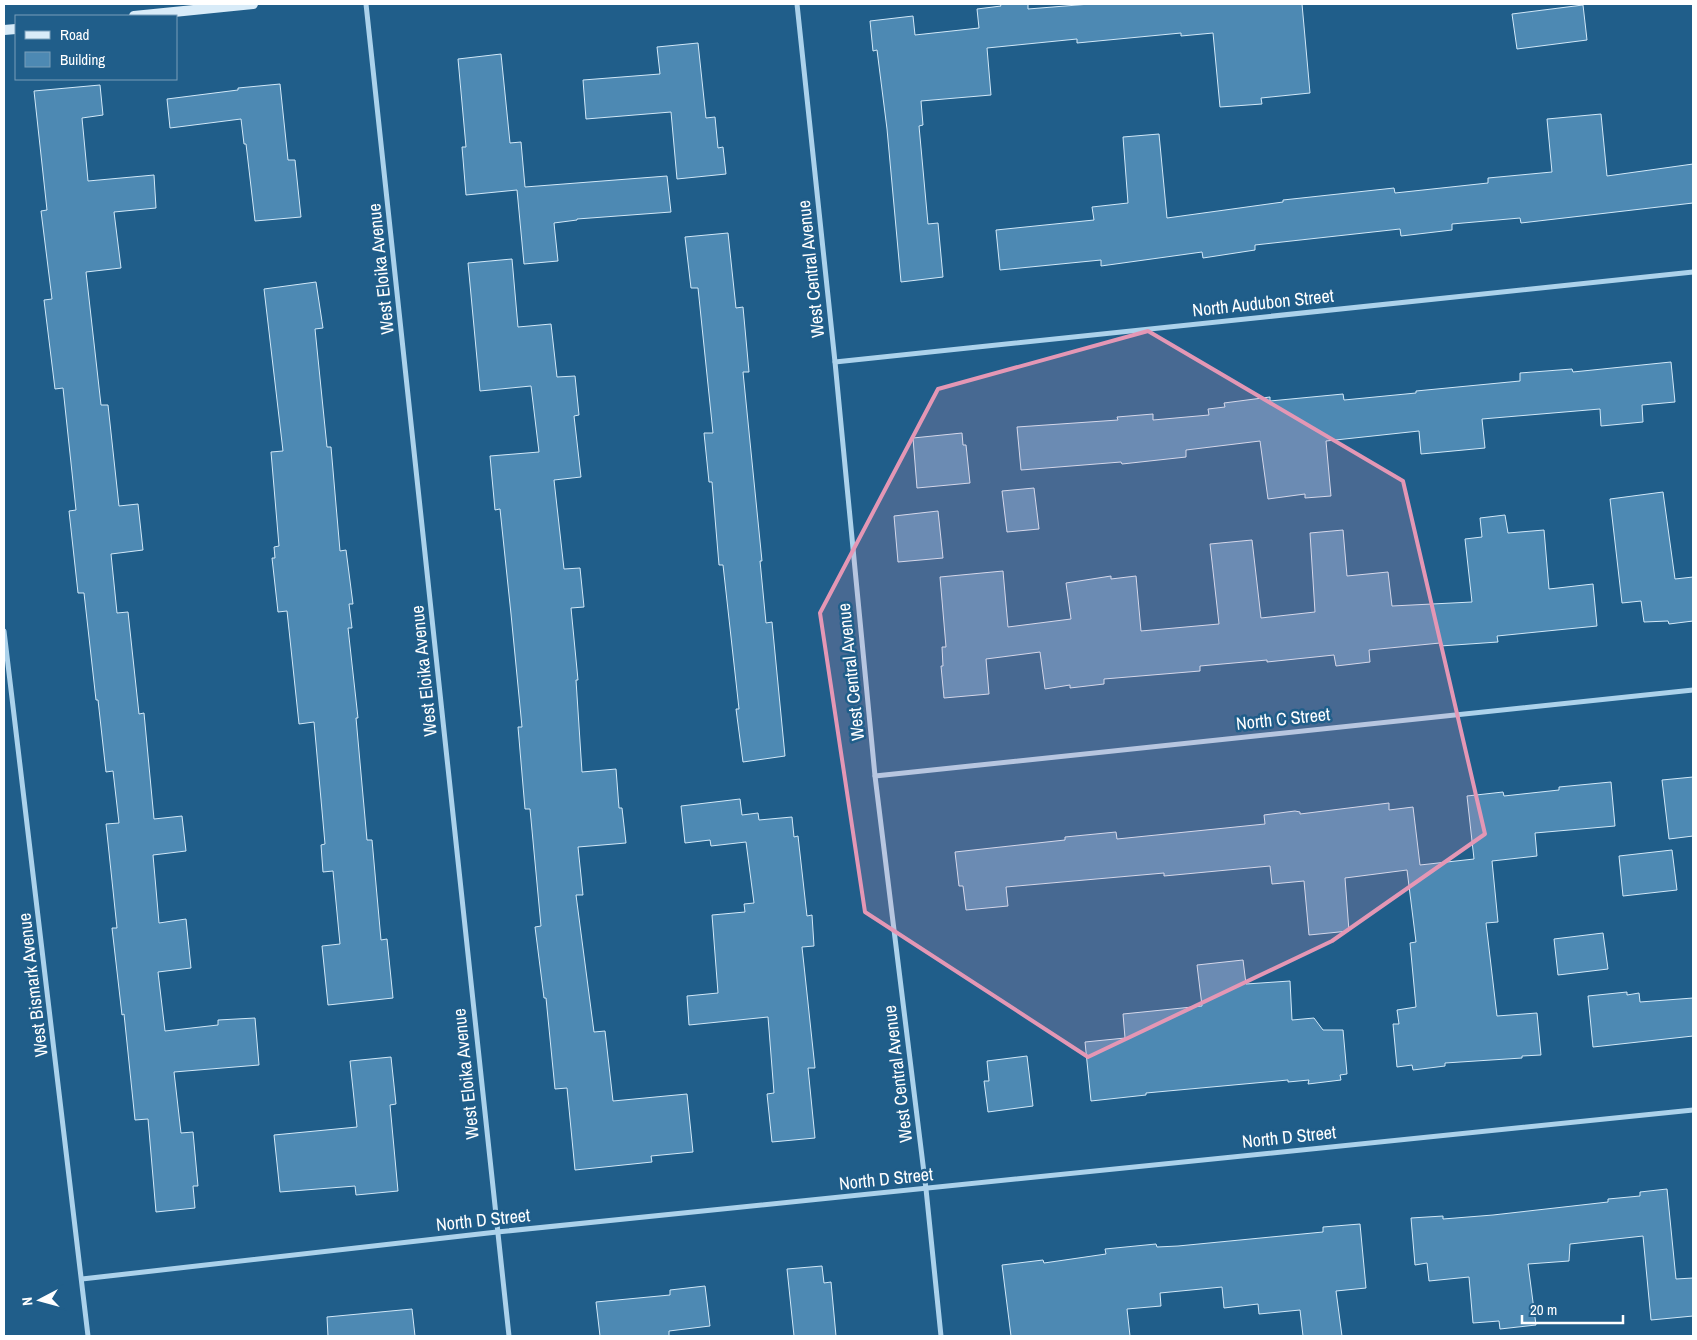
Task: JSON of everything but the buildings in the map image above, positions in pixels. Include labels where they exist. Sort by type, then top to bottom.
[{"type":"street","points":[[144,15],[252,4]]},
{"type":"street","name":"West Eloika Avenue","points":[[366,4],[508,1336]]},
{"type":"street","name":"West Central Avenue","points":[[797,4],[835,362],[875,776],[926,1189],[941,1336]]},
{"type":"street","name":"North Audubon Street","points":[[835,362],[1693,272]]},
{"type":"street","name":"West Bismark Avenue","points":[[4,631],[88,1336]]},
{"type":"street","name":"North C Street","points":[[875,776],[1693,690]]},
{"type":"street","name":"North D Street","points":[[82,1279],[497,1232],[1693,1110]]},
{"type":"highlighted area","points":[[1148,331],[1403,481],[1485,834],[1332,941],[1088,1057],[865,912],[820,613],[938,389]]}]
